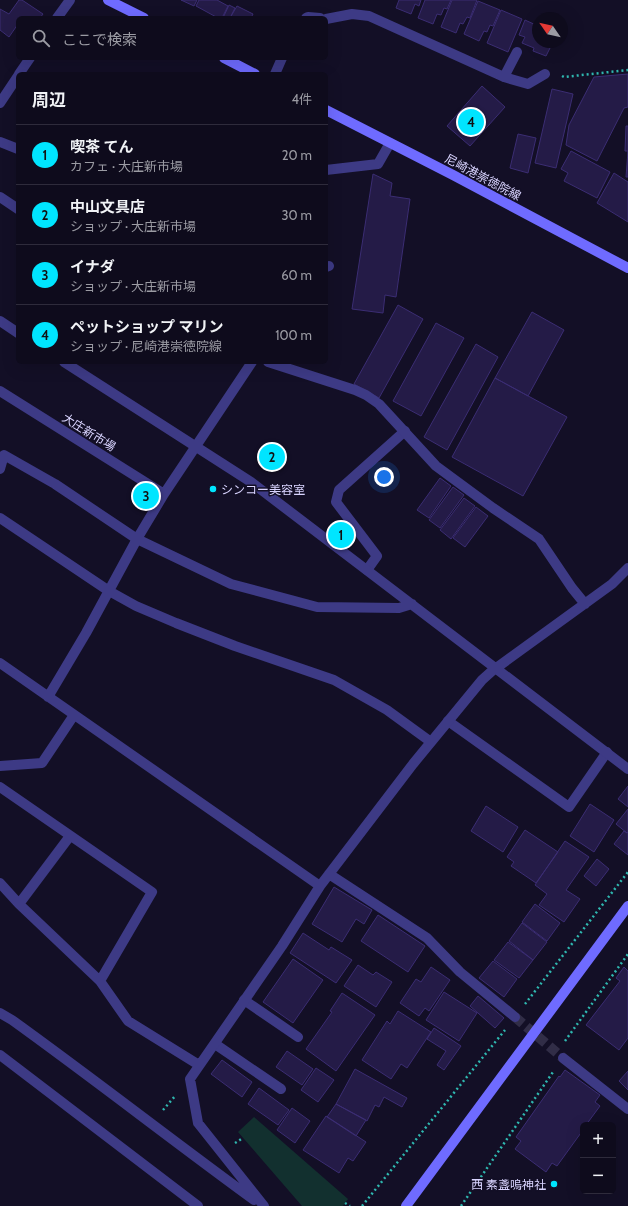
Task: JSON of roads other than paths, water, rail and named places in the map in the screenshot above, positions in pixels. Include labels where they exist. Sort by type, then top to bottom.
[{"type":"main road","points":[[108,0],[140,16]]},
{"type":"main road","points":[[228,60],[251,72]]},
{"type":"main road","name":"尼崎港崇徳院線","points":[[328,111],[628,268]]},
{"type":"main road","points":[[406,1206],[628,906]]},
{"type":"street","points":[[58,16],[70,0]]},
{"type":"street","points":[[328,19],[352,14],[370,16],[504,77],[528,84],[545,74]]},
{"type":"street","points":[[504,77],[517,52]]},
{"type":"street","points":[[21,72],[29,60]]},
{"type":"street","points":[[276,72],[281,60]]},
{"type":"street","points":[[0,103],[16,79]]},
{"type":"street","points":[[0,142],[16,148]]},
{"type":"street","points":[[328,170],[378,164],[390,143]]},
{"type":"street","points":[[0,197],[16,208]]},
{"type":"street","points":[[0,321],[16,332]]},
{"type":"street","points":[[67,364],[250,482],[628,768]]},
{"type":"street","points":[[48,697],[86,633],[137,539],[164,494],[251,364]]},
{"type":"street","points":[[274,364],[355,390],[380,404],[436,466],[493,508],[539,539],[572,588],[585,604]]},
{"type":"street","name":"大庄新市場","points":[[0,391],[164,494]]},
{"type":"street","points":[[367,570],[377,556],[336,502],[339,490],[405,431]]},
{"type":"street","points":[[0,469],[4,455],[55,484],[137,539],[231,584],[317,606],[399,608],[412,604]]},
{"type":"street","points":[[0,518],[109,591],[136,606],[176,623],[334,680],[387,710],[431,742]]},
{"type":"street","points":[[263,1206],[198,1123],[190,1079],[282,946],[320,886],[413,764],[482,680],[612,584],[628,568]]},
{"type":"street","points":[[0,663],[320,886]]},
{"type":"street","points":[[0,766],[42,763],[74,715]]},
{"type":"street","points":[[448,721],[569,807],[607,752]]},
{"type":"street","points":[[0,788],[152,892],[100,981]]},
{"type":"street","points":[[19,904],[70,836]]},
{"type":"street","points":[[329,874],[427,938],[460,972],[515,1017]]},
{"type":"street","points":[[0,882],[19,904],[100,981],[128,1021],[199,1065]]},
{"type":"street","points":[[244,1000],[298,1037]]},
{"type":"street","points":[[0,1013],[86,1073],[151,1124],[263,1206]]},
{"type":"street","points":[[215,1044],[281,1089]]},
{"type":"street","points":[[0,1055],[198,1206]]},
{"type":"street","points":[[563,1058],[628,1109]]},
{"type":"tunnel","points":[[515,1017],[563,1058]]},
{"type":"place","name":"ペットショップ マリン","points":[[471,122]]},
{"type":"place","name":"中山文具店","points":[[272,457]]},
{"type":"place","name":"シンコー美容室","points":[[213,489]]},
{"type":"place","name":"イナダ","points":[[146,496]]},
{"type":"place","name":"喫茶 てん","points":[[341,535]]},
{"type":"place","name":"西 素盞嗚神社","points":[[554,1184]]}]
